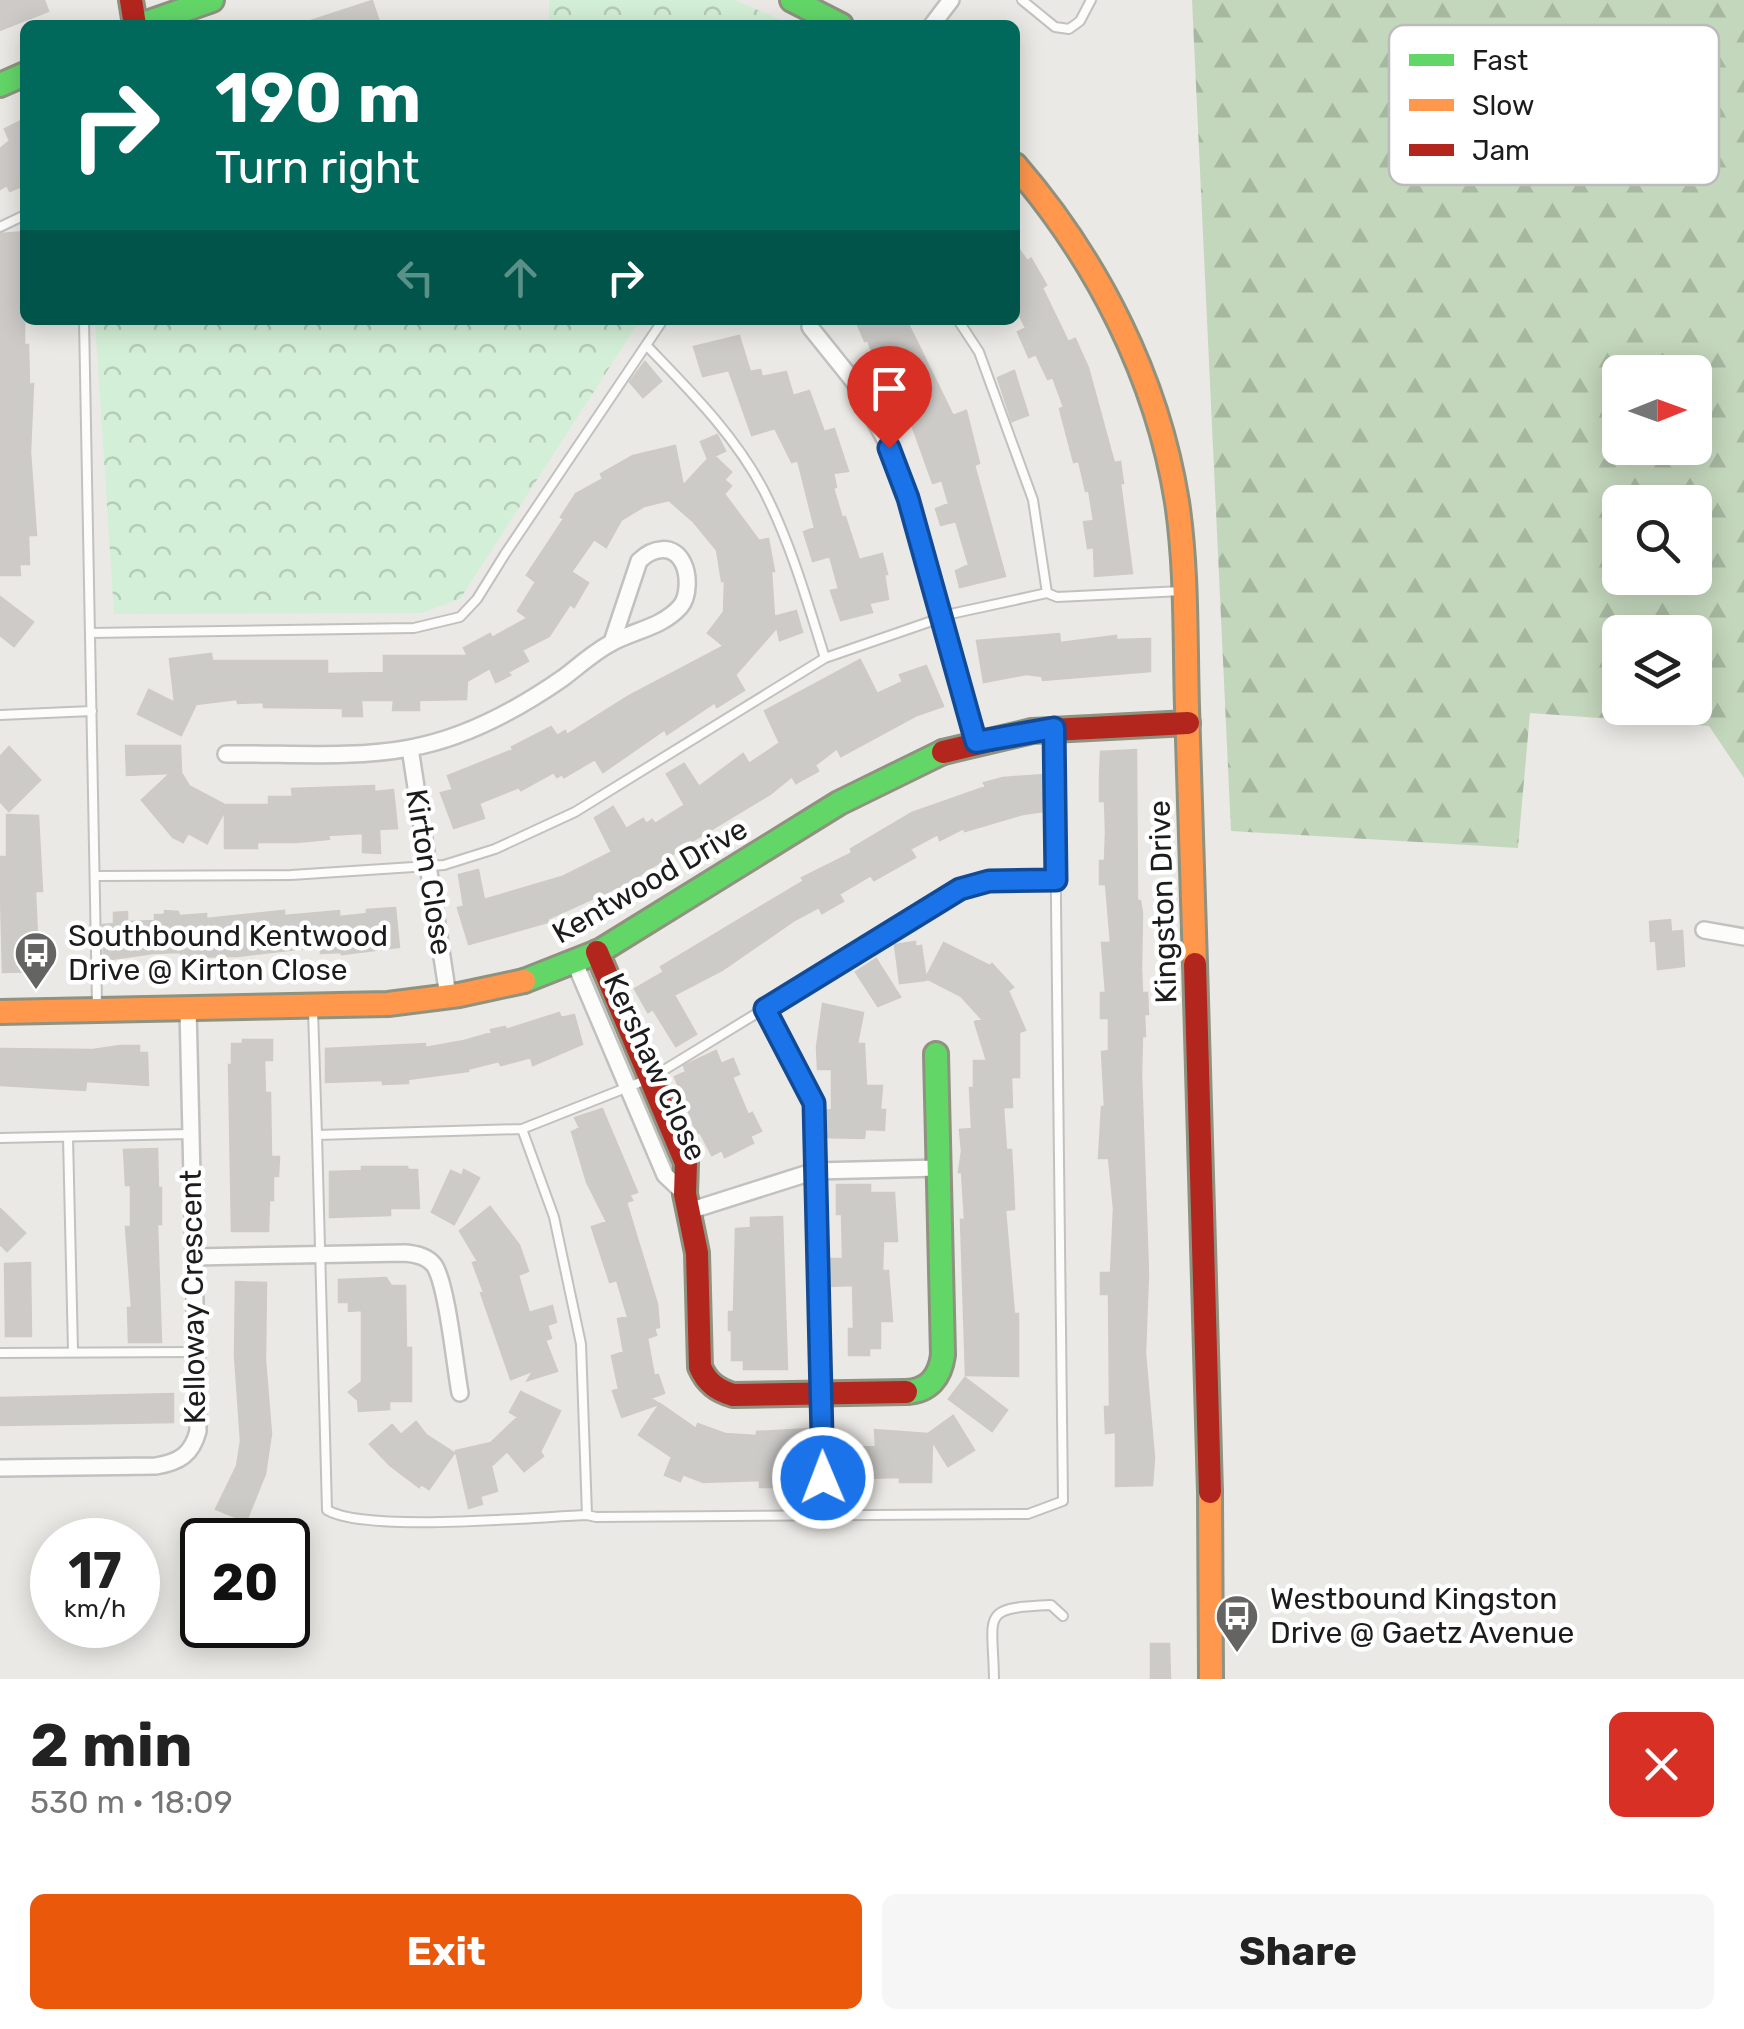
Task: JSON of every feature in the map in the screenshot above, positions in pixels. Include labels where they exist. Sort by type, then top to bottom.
[{"type":"street","points":[[153,20],[212,0]]},
{"type":"street","points":[[792,0],[831,20]]},
{"type":"street","points":[[936,20],[951,0]]},
{"type":"street","name":"Kingston Drive","points":[[1020,171],[1080,250],[1123,328],[1163,438],[1176,496],[1188,723],[1210,1500],[1211,1679]]},
{"type":"street","points":[[810,327],[855,383],[889,448],[908,498],[976,742]]},
{"type":"street","name":"Kirton Close","points":[[226,754],[410,748],[464,732],[515,709],[612,642],[658,624],[682,605],[688,592],[684,564],[674,553],[662,548],[649,551],[639,561],[612,642]]},
{"type":"street","name":"Kentwood Drive","points":[[0,1012],[388,1004],[533,978],[597,952],[821,815],[928,759],[976,742],[1054,728],[1188,723]]},
{"type":"street","name":"Kirton Close","points":[[410,748],[448,996]]},
{"type":"street","points":[[1704,930],[1744,937]]},
{"type":"street","name":"Kershaw Close","points":[[597,952],[686,1163],[687,1202],[697,1253],[700,1367],[704,1378],[721,1392],[913,1392],[935,1380],[942,1369],[939,1168]]},
{"type":"street","name":"Kershaw Close","points":[[574,963],[665,1175],[687,1202]]},
{"type":"street","name":"Kelloway Crescent","points":[[0,1468],[156,1466],[172,1463],[194,1445],[198,1431],[188,1008]]},
{"type":"street","points":[[687,1202],[815,1171],[939,1168],[936,1054]]},
{"type":"street","points":[[194,1257],[417,1254],[434,1264],[460,1393]]},
{"type":"lane","points":[[1022,0],[1056,27],[1070,29],[1080,21],[1092,0]]},
{"type":"lane","points":[[84,325],[97,1010]]},
{"type":"lane","points":[[90,633],[414,628],[460,617],[477,599],[660,325]]},
{"type":"lane","points":[[961,325],[979,352],[1033,500],[1047,593]]},
{"type":"lane","points":[[648,346],[714,416],[762,488],[792,552],[826,658]]},
{"type":"lane","points":[[96,876],[290,875],[429,868],[495,849],[575,812],[826,658],[941,618],[1047,593],[1057,596],[1184,591]]},
{"type":"lane","points":[[0,715],[92,711]]},
{"type":"lane","points":[[313,1006],[327,1510],[339,1517],[384,1522],[587,1514],[1028,1514],[1063,1501],[1054,728]]},
{"type":"lane","points":[[317,1135],[522,1129],[651,1078],[960,889],[989,881],[1056,880]]},
{"type":"lane","points":[[765,1009],[814,1103],[823,1513]]},
{"type":"lane","points":[[522,1129],[554,1217],[581,1344],[587,1514]]},
{"type":"lane","points":[[0,1138],[191,1134]]},
{"type":"lane","points":[[68,1137],[74,1351]]},
{"type":"lane","points":[[0,1353],[196,1352]]},
{"type":"lane","points":[[994,1679],[993,1624],[998,1612],[1009,1607],[1051,1606],[1062,1616]]},
{"type":"green space","points":[[549,0],[735,0],[781,20],[549,20]]},
{"type":"green space","points":[[1192,0],[1744,0],[1744,778],[1709,726],[1695,725],[1712,725],[1712,615],[1602,615],[1602,718],[1530,713],[1518,848],[1231,831]]},
{"type":"green space","points":[[95,325],[637,325],[460,599],[421,613],[114,614]]},
{"type":"building","points":[[0,0],[44,0],[48,11],[0,30]]},
{"type":"building","points":[[372,1],[378,20],[314,20]]},
{"type":"building","points":[[20,122],[20,187],[10,191],[7,185],[0,189],[0,149],[10,141],[5,129]]},
{"type":"building","points":[[20,232],[20,325],[24,325],[24,345],[28,345],[29,385],[33,384],[30,452],[36,535],[28,535],[29,564],[19,564],[20,575],[0,575],[1,234]]},
{"type":"building","points":[[1020,251],[1027,261],[1031,259],[1046,285],[1042,288],[1068,342],[1075,339],[1088,368],[1114,463],[1120,462],[1132,573],[1095,576],[1094,547],[1088,548],[1084,522],[1094,521],[1089,490],[1086,491],[1079,461],[1074,462],[1060,409],[1064,407],[1053,377],[1048,379],[1036,354],[1029,357],[1018,332],[1026,328],[1020,315]]},
{"type":"building","points":[[858,325],[908,325],[953,416],[966,411],[979,463],[974,465],[1005,576],[960,587],[956,571],[969,565],[956,521],[941,525],[936,509],[949,504],[942,480],[933,483],[910,419],[907,421],[879,372],[868,340],[865,341]]},
{"type":"building","points":[[739,336],[750,372],[760,370],[762,377],[786,372],[793,396],[809,391],[824,432],[834,429],[848,471],[833,473],[842,518],[845,517],[859,560],[882,554],[887,574],[888,599],[869,603],[872,612],[841,620],[831,591],[839,589],[830,556],[813,561],[804,532],[815,528],[798,460],[792,462],[775,428],[752,435],[729,370],[703,376],[694,347]]},
{"type":"building","points":[[645,362],[661,381],[643,397],[630,382]]},
{"type":"building","points":[[1014,371],[1028,415],[1012,421],[998,378]]},
{"type":"building","points":[[717,435],[725,451],[714,456],[731,472],[724,480],[731,486],[724,494],[759,541],[768,539],[774,571],[774,617],[796,611],[802,632],[780,640],[777,627],[735,675],[744,690],[717,707],[715,702],[667,734],[665,729],[603,772],[595,759],[564,777],[557,777],[554,772],[521,790],[519,787],[479,803],[484,818],[454,828],[441,793],[453,790],[448,776],[513,750],[512,747],[551,727],[557,736],[565,731],[567,735],[629,696],[724,646],[708,633],[724,612],[725,580],[722,581],[717,550],[669,500],[644,506],[621,520],[606,547],[594,539],[571,572],[588,583],[574,607],[570,604],[549,636],[522,650],[528,661],[508,672],[510,675],[496,682],[490,668],[467,681],[466,699],[419,700],[419,710],[393,710],[394,700],[361,700],[362,716],[343,716],[343,708],[264,707],[264,702],[238,703],[237,699],[196,704],[181,735],[138,714],[149,690],[175,703],[170,659],[211,654],[212,661],[327,661],[327,674],[384,673],[384,656],[468,656],[464,648],[528,618],[518,611],[536,582],[527,575],[576,494],[633,456],[675,446],[683,486],[708,459],[701,442]]},
{"type":"building","points":[[0,597],[33,622],[14,646],[0,635]]},
{"type":"building","points":[[1059,634],[1060,643],[1116,636],[1116,640],[1150,639],[1150,671],[1043,680],[1042,676],[1026,674],[984,682],[977,641]]},
{"type":"building","points":[[860,660],[877,694],[903,682],[900,675],[926,666],[943,706],[917,715],[841,756],[837,748],[815,765],[818,771],[796,783],[792,776],[770,794],[692,841],[701,867],[697,869],[682,848],[627,883],[547,919],[548,922],[469,944],[458,908],[464,906],[459,875],[478,870],[484,900],[562,877],[612,852],[595,818],[613,807],[626,829],[643,819],[646,824],[652,820],[655,824],[685,805],[667,774],[684,764],[699,787],[743,754],[749,764],[780,743],[765,711]]},
{"type":"building","points":[[126,746],[180,746],[181,773],[189,786],[225,805],[269,805],[269,797],[293,797],[292,789],[374,786],[374,792],[393,790],[397,828],[379,829],[380,853],[363,852],[363,833],[296,842],[257,842],[257,848],[225,848],[225,810],[207,843],[188,833],[183,842],[173,837],[142,800],[171,773],[127,775]]},
{"type":"building","points":[[9,747],[40,780],[9,811],[0,801],[0,757]]},
{"type":"building","points":[[1136,750],[1137,901],[1142,913],[1142,993],[1147,993],[1148,1014],[1144,1014],[1141,1074],[1148,1273],[1145,1353],[1154,1458],[1152,1485],[1116,1486],[1116,1432],[1106,1433],[1105,1407],[1110,1407],[1109,1294],[1101,1294],[1101,1273],[1111,1273],[1114,1209],[1109,1158],[1099,1158],[1105,1107],[1102,1052],[1109,1051],[1109,1018],[1101,1018],[1101,993],[1106,993],[1102,943],[1111,943],[1106,884],[1100,884],[1106,832],[1100,778],[1101,752]]},
{"type":"building","points":[[1043,775],[1044,811],[965,831],[964,828],[940,840],[938,834],[910,849],[915,857],[874,880],[871,875],[839,894],[843,901],[822,913],[819,907],[793,921],[722,970],[674,995],[696,1034],[676,1046],[635,989],[664,972],[661,967],[912,813],[986,787],[984,783]]},
{"type":"building","points":[[7,815],[38,816],[42,891],[35,891],[37,937],[43,937],[43,971],[3,972],[0,857],[7,857]]},
{"type":"building","points":[[395,908],[399,947],[342,954],[321,953],[321,949],[314,947],[237,956],[153,953],[104,960],[103,925],[114,924],[114,913],[127,912],[127,922],[155,921],[155,915],[165,915],[165,911],[178,912],[179,916],[206,914],[206,919],[284,911],[284,916],[339,911],[339,917]]},
{"type":"building","points":[[1670,920],[1671,932],[1682,931],[1684,966],[1658,969],[1650,922]]},
{"type":"building","points":[[915,942],[915,947],[921,946],[926,980],[900,983],[895,945]]},
{"type":"building","points":[[944,943],[992,964],[1013,987],[1008,991],[1025,1030],[1019,1032],[1019,1077],[1011,1077],[1012,1107],[1003,1107],[1013,1184],[1014,1209],[1005,1210],[1014,1314],[1018,1314],[1018,1376],[966,1375],[960,1130],[972,1129],[970,1088],[974,1088],[974,1061],[987,1061],[975,1022],[983,1020],[961,996],[926,978]]},
{"type":"building","points":[[876,959],[900,997],[878,1006],[856,972]]},
{"type":"building","points":[[823,1004],[863,1013],[857,1044],[864,1044],[866,1086],[882,1086],[880,1110],[885,1110],[884,1130],[865,1129],[864,1138],[821,1137],[822,1111],[832,1110],[832,1069],[818,1069]]},
{"type":"building","points":[[559,1013],[561,1018],[574,1015],[582,1044],[533,1065],[531,1057],[408,1079],[408,1083],[326,1082],[326,1049],[425,1044],[425,1048],[464,1041]]},
{"type":"building","points":[[243,1040],[272,1040],[272,1060],[264,1060],[265,1093],[270,1093],[271,1157],[279,1157],[278,1176],[273,1176],[273,1200],[269,1200],[268,1231],[232,1231],[229,1065],[232,1044],[243,1044]]},
{"type":"building","points":[[139,1046],[139,1053],[147,1053],[148,1085],[86,1081],[85,1090],[0,1085],[0,1049],[93,1050]]},
{"type":"building","points":[[716,1051],[721,1064],[733,1059],[739,1074],[732,1077],[748,1115],[752,1113],[761,1131],[750,1136],[753,1143],[725,1157],[722,1150],[712,1155],[700,1132],[697,1133],[675,1077],[686,1072],[684,1066]]},
{"type":"building","points":[[602,1109],[637,1192],[629,1195],[632,1200],[626,1202],[657,1304],[659,1327],[654,1328],[656,1335],[647,1338],[654,1376],[658,1375],[664,1393],[650,1398],[659,1404],[622,1417],[613,1391],[619,1389],[612,1356],[624,1352],[618,1319],[628,1317],[617,1280],[610,1282],[592,1227],[607,1222],[587,1182],[572,1132],[580,1128],[575,1118]]},
{"type":"building","points":[[157,1149],[161,1188],[161,1224],[157,1224],[161,1342],[129,1342],[128,1308],[132,1308],[126,1227],[131,1227],[131,1185],[126,1185],[124,1150]]},
{"type":"building","points":[[362,1167],[417,1170],[419,1208],[390,1208],[390,1215],[330,1217],[330,1172],[362,1171]]},
{"type":"building","points":[[464,1170],[479,1178],[454,1224],[432,1212],[451,1171],[462,1176]]},
{"type":"building","points":[[837,1185],[870,1185],[870,1193],[894,1193],[897,1241],[883,1241],[882,1271],[888,1271],[892,1321],[880,1321],[880,1348],[869,1348],[869,1355],[849,1355],[849,1329],[854,1329],[853,1285],[830,1286],[829,1259],[843,1259]]},
{"type":"building","points":[[490,1207],[519,1245],[528,1271],[518,1275],[529,1313],[552,1306],[556,1322],[547,1325],[551,1338],[545,1340],[557,1371],[528,1380],[534,1370],[511,1379],[481,1293],[484,1292],[473,1263],[478,1261],[460,1231]]},
{"type":"building","points":[[0,1209],[25,1233],[7,1251],[0,1244]]},
{"type":"building","points":[[782,1217],[787,1369],[744,1369],[744,1360],[732,1360],[729,1330],[729,1312],[734,1312],[736,1229],[751,1228],[751,1218]]},
{"type":"building","points":[[30,1263],[31,1336],[6,1336],[5,1264]]},
{"type":"building","points":[[386,1278],[391,1286],[405,1286],[411,1401],[389,1401],[389,1409],[359,1411],[358,1400],[349,1392],[362,1382],[362,1310],[349,1311],[349,1302],[339,1302],[339,1280]]},
{"type":"building","points":[[236,1282],[266,1283],[265,1360],[271,1434],[265,1474],[247,1518],[216,1509],[237,1466],[241,1441],[235,1356]]},
{"type":"building","points":[[965,1378],[1007,1410],[992,1431],[949,1399]]},
{"type":"building","points":[[521,1392],[560,1411],[540,1452],[543,1456],[524,1471],[507,1451],[491,1466],[497,1491],[480,1496],[482,1504],[469,1508],[456,1451],[491,1443],[518,1417],[510,1412]]},
{"type":"building","points":[[173,1394],[173,1422],[0,1425],[0,1398]]},
{"type":"building","points":[[660,1404],[696,1429],[698,1424],[725,1434],[757,1436],[757,1432],[811,1429],[813,1477],[778,1478],[778,1487],[760,1487],[760,1480],[703,1482],[683,1474],[680,1481],[665,1475],[672,1457],[639,1435]]},
{"type":"building","points":[[953,1416],[974,1450],[948,1466],[932,1440],[931,1482],[900,1482],[900,1477],[867,1478],[867,1471],[830,1471],[829,1448],[876,1447],[875,1430],[928,1434]]},
{"type":"building","points":[[416,1422],[426,1435],[454,1453],[429,1489],[421,1484],[419,1487],[390,1465],[370,1444],[392,1425],[401,1435]]},
{"type":"building","points":[[1151,1644],[1169,1644],[1170,1679],[1151,1679]]},
{"type":"traffic: fast","points":[[155,20],[212,0]]},
{"type":"traffic: fast","points":[[792,0],[831,20]]},
{"type":"traffic: fast","points":[[0,85],[20,76]]},
{"type":"traffic: fast","points":[[524,981],[600,951],[839,803],[943,752]]},
{"type":"traffic: fast","points":[[906,1392],[921,1389],[932,1381],[943,1355],[936,1054]]},
{"type":"traffic: slow","points":[[1020,171],[1072,240],[1119,322],[1139,365],[1168,456],[1184,578],[1195,964]]},
{"type":"traffic: slow","points":[[0,1012],[388,1004],[524,981]]},
{"type":"traffic: slow","points":[[1210,1492],[1211,1679]]},
{"type":"traffic: jam","points":[[131,0],[134,20]]},
{"type":"traffic: jam","points":[[943,752],[1032,731],[1188,723]]},
{"type":"traffic: jam","points":[[597,952],[686,1163],[685,1194],[697,1253],[700,1367],[706,1377],[717,1388],[733,1395],[906,1392]]},
{"type":"traffic: jam","points":[[1195,964],[1210,1492]]},
{"type":"place","name":"Southbound Kentwood Drive @ Kirton Close","points":[[36,991]]},
{"type":"place","name":"Westbound Kingston Drive @ Gaetz Avenue","points":[[1237,1654]]},
{"type":"route","points":[[823,1478],[814,1103],[765,1009],[960,889],[989,881],[1056,880],[1054,728],[976,742],[908,498],[889,448]]}]
